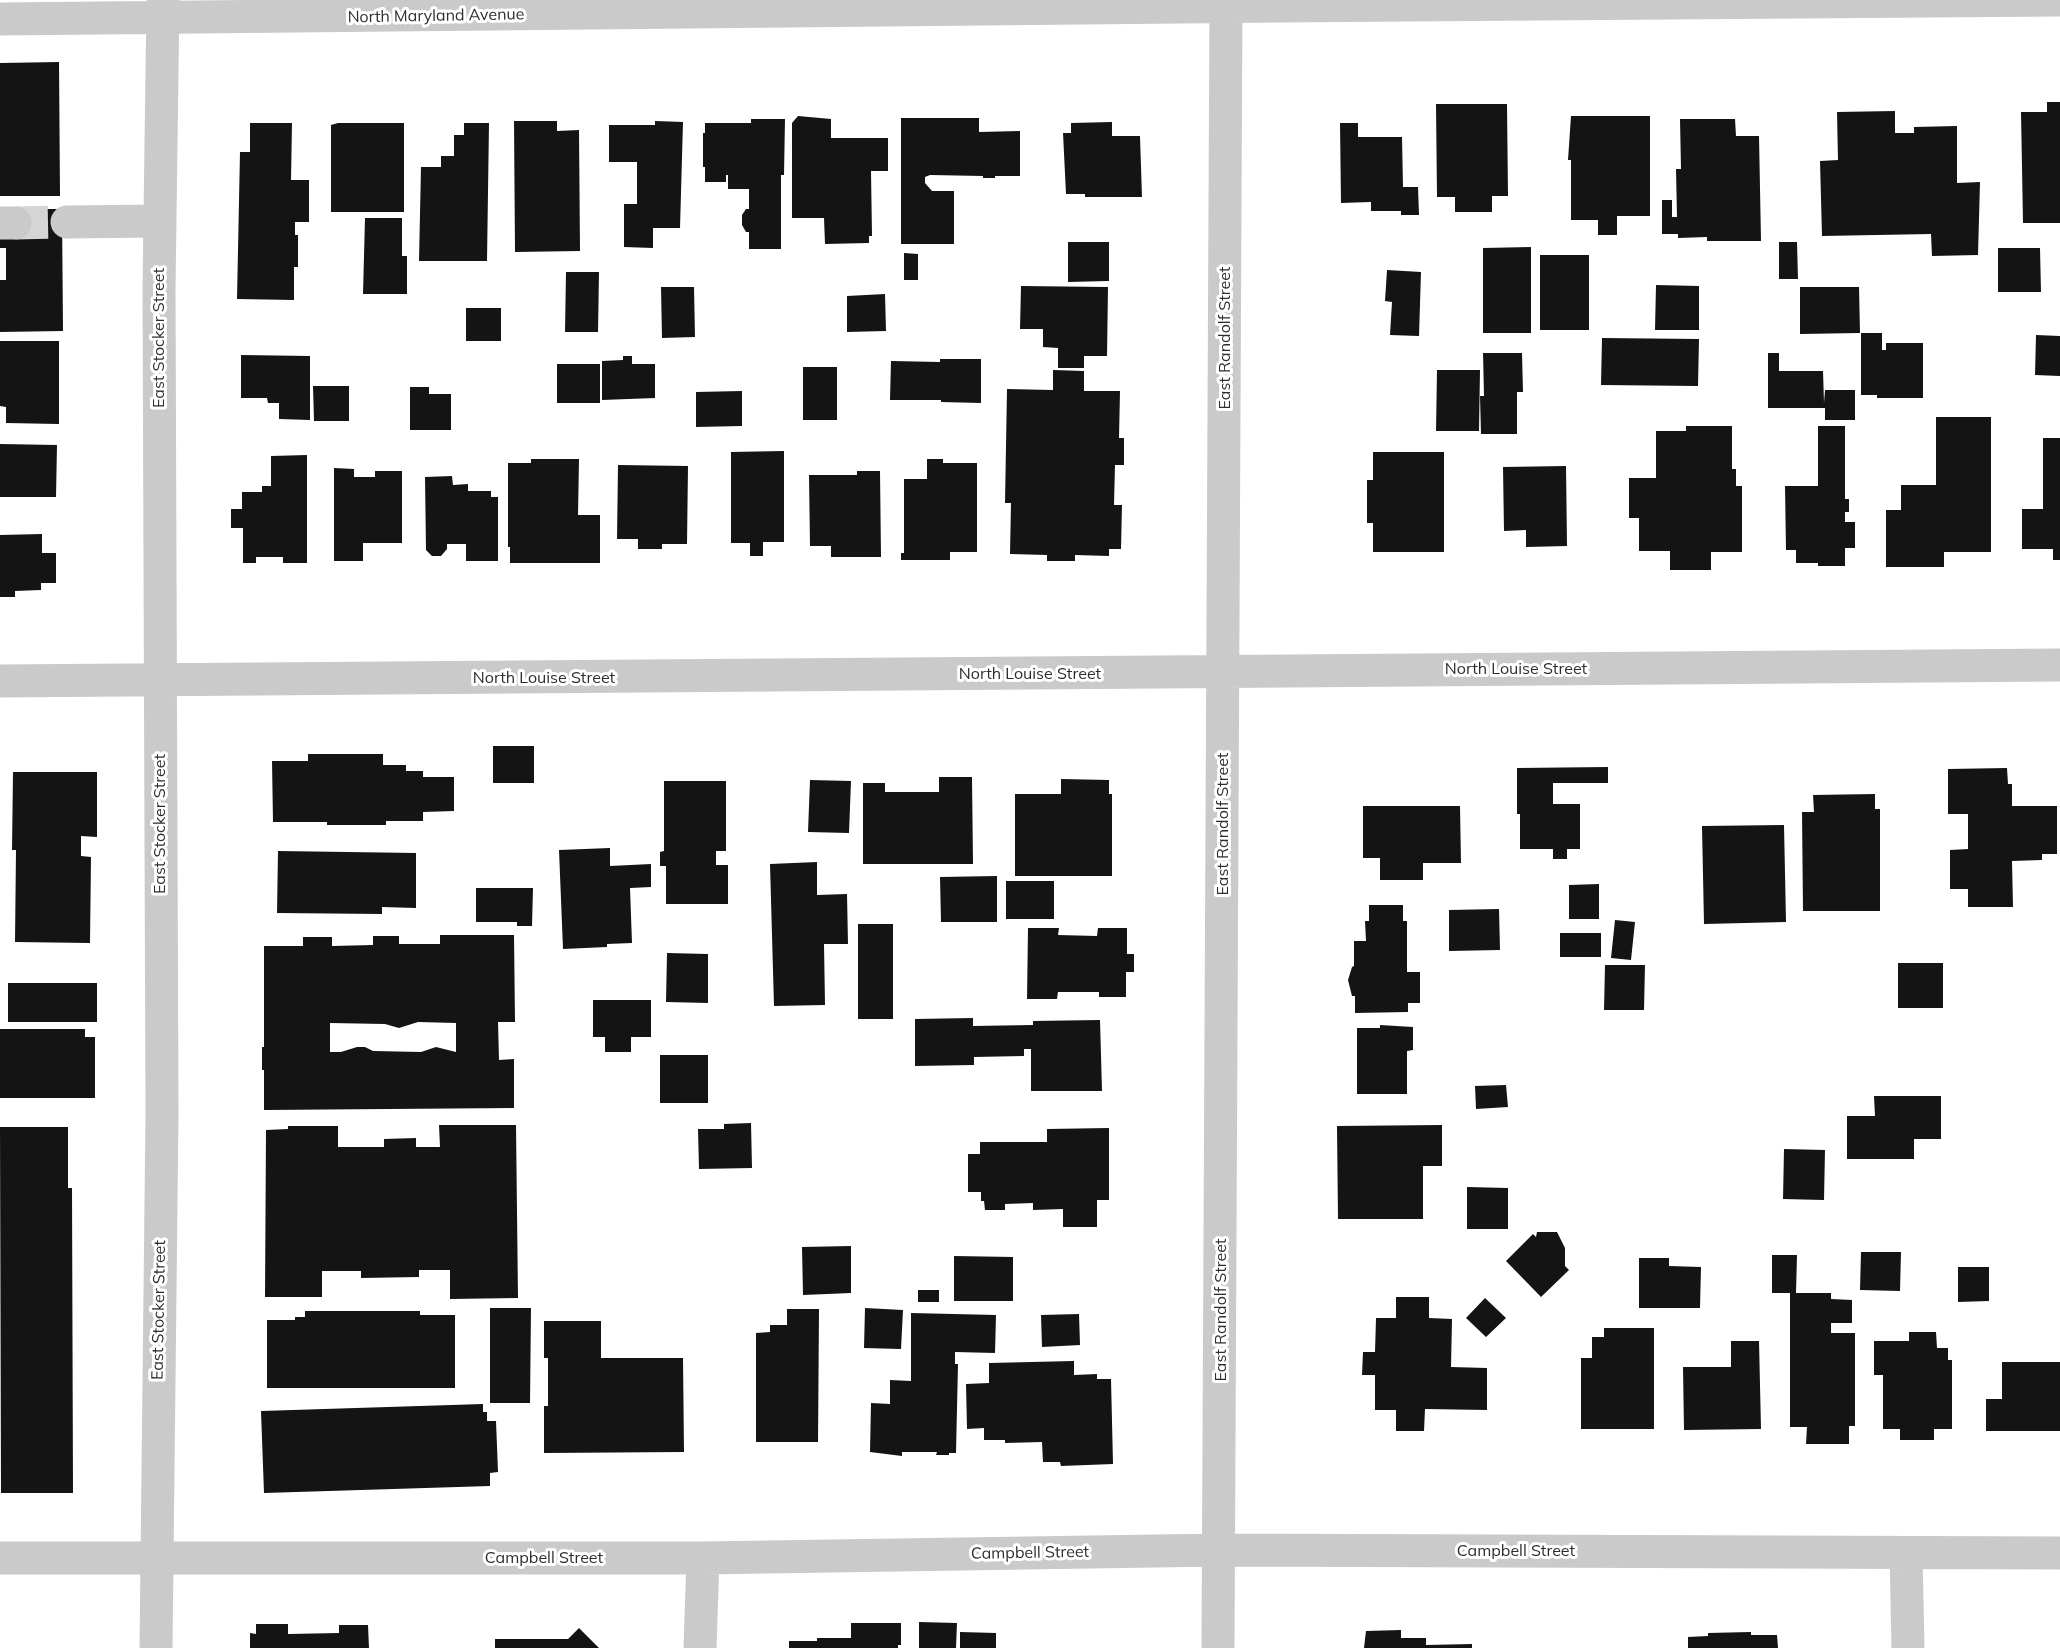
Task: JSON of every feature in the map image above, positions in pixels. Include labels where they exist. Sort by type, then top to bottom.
[{"type":"street","name":"North Maryland Avenue","points":[[0,19],[163,9],[2060,0]]},
{"type":"street","name":"East Randolf Street","points":[[1218,1648],[1226,3]]},
{"type":"street","name":"East Stocker Street","points":[[156,1648],[162,1113],[159,681],[163,9]]},
{"type":"street","points":[[67,222],[160,221]]},
{"type":"street","name":"North Louise Street","points":[[0,681],[2060,665]]},
{"type":"street","name":"Campbell Street","points":[[0,1558],[703,1558],[1220,1550],[2060,1552]]},
{"type":"street","points":[[1906,1553],[1908,1648]]},
{"type":"street","points":[[700,1648],[703,1558]]},
{"type":"building","points":[[59,62],[60,196],[0,196],[0,63]]},
{"type":"building","points":[[2047,102],[2060,102],[2060,223],[2023,223],[2021,112],[2047,112]]},
{"type":"building","points":[[1436,104],[1507,104],[1508,196],[1492,196],[1492,212],[1455,212],[1455,197],[1437,197]]},
{"type":"building","points":[[1895,111],[1895,133],[1914,133],[1914,127],[1957,126],[1957,183],[1980,182],[1978,255],[1932,256],[1931,234],[1822,236],[1820,161],[1838,160],[1837,112]]},
{"type":"building","points":[[798,116],[831,119],[831,138],[888,138],[888,171],[871,171],[872,236],[869,236],[869,243],[825,244],[824,218],[792,218],[792,123]]},
{"type":"building","points":[[1571,116],[1650,116],[1650,216],[1617,216],[1617,235],[1598,235],[1598,220],[1571,220],[1571,160],[1568,160]]},
{"type":"building","points":[[901,118],[979,118],[979,132],[1020,131],[1020,176],[983,178],[983,176],[930,175],[925,177],[925,183],[932,191],[954,191],[954,244],[901,244]]},
{"type":"building","points":[[751,119],[785,119],[784,175],[781,175],[781,249],[749,249],[749,232],[746,232],[742,225],[742,215],[746,209],[749,209],[749,189],[728,189],[728,175],[726,175],[726,182],[705,182],[703,133],[705,133],[705,123],[751,123]]},
{"type":"building","points":[[1680,119],[1735,119],[1736,136],[1759,136],[1761,241],[1707,241],[1707,237],[1678,238],[1678,234],[1662,234],[1662,200],[1672,200],[1672,217],[1677,217],[1676,169],[1681,169]]},
{"type":"building","points":[[514,121],[557,121],[557,131],[579,130],[580,251],[515,252]]},
{"type":"building","points":[[655,121],[683,122],[680,228],[653,228],[653,248],[624,247],[624,204],[637,204],[637,162],[609,162],[609,125],[655,125]]},
{"type":"building","points":[[1112,122],[1112,136],[1140,136],[1142,197],[1085,197],[1085,194],[1066,194],[1063,133],[1071,133],[1071,123]]},
{"type":"building","points":[[250,123],[292,123],[291,180],[309,180],[309,222],[295,222],[295,235],[298,235],[298,267],[294,267],[294,300],[237,299],[240,152],[250,152]]},
{"type":"building","points":[[338,123],[404,123],[404,212],[331,212],[331,125]]},
{"type":"building","points":[[464,123],[489,123],[487,261],[419,261],[421,167],[441,167],[441,156],[454,156],[454,135],[464,135]]},
{"type":"building","points":[[1340,123],[1358,123],[1358,137],[1402,137],[1403,187],[1418,187],[1419,215],[1401,215],[1401,211],[1371,211],[1371,202],[1341,203]]},
{"type":"building","points":[[17,209],[62,209],[63,331],[0,332],[0,280],[6,280],[6,248],[0,248],[0,227]]},
{"type":"building","points":[[365,218],[402,218],[402,256],[407,256],[407,294],[363,294]]},
{"type":"building","points":[[1068,242],[1109,242],[1109,281],[1068,282]]},
{"type":"building","points":[[1779,242],[1797,242],[1798,279],[1779,279]]},
{"type":"building","points":[[1531,247],[1531,333],[1483,333],[1483,248]]},
{"type":"building","points":[[1998,248],[2040,248],[2041,292],[1998,292]]},
{"type":"building","points":[[904,253],[918,254],[918,280],[904,280]]},
{"type":"building","points":[[1540,255],[1589,255],[1589,330],[1540,330]]},
{"type":"building","points":[[1387,270],[1421,272],[1419,336],[1390,335],[1392,302],[1385,301]]},
{"type":"building","points":[[566,272],[599,272],[598,332],[565,332]]},
{"type":"building","points":[[1656,285],[1699,286],[1699,330],[1655,330]]},
{"type":"building","points":[[1021,286],[1108,287],[1107,356],[1084,356],[1084,368],[1058,368],[1058,348],[1043,347],[1043,329],[1020,329]]},
{"type":"building","points":[[661,287],[694,287],[695,337],[662,338]]},
{"type":"building","points":[[1800,287],[1859,287],[1860,333],[1800,334]]},
{"type":"building","points":[[885,294],[886,331],[847,332],[847,296]]},
{"type":"building","points":[[466,308],[501,308],[501,341],[466,341]]},
{"type":"building","points":[[1861,333],[1882,333],[1882,350],[1886,350],[1886,343],[1923,343],[1923,398],[1877,398],[1877,395],[1861,395]]},
{"type":"building","points":[[2036,335],[2060,336],[2060,376],[2035,375]]},
{"type":"building","points":[[1602,338],[1699,339],[1698,386],[1601,385]]},
{"type":"building","points":[[0,341],[59,341],[59,424],[6,423],[6,407],[0,406]]},
{"type":"building","points":[[1483,353],[1522,353],[1523,392],[1517,392],[1517,434],[1481,434],[1480,396],[1484,396]]},
{"type":"building","points":[[1768,353],[1779,353],[1779,371],[1823,371],[1824,403],[1825,390],[1855,390],[1855,420],[1825,420],[1825,408],[1768,408]]},
{"type":"building","points":[[241,355],[310,356],[310,420],[279,419],[279,403],[268,403],[267,398],[241,398]]},
{"type":"building","points":[[623,356],[632,356],[632,364],[655,364],[655,398],[602,400],[602,361],[623,360]]},
{"type":"building","points":[[940,359],[981,359],[981,403],[890,400],[891,361],[940,362]]},
{"type":"building","points":[[557,364],[600,364],[600,403],[557,403]]},
{"type":"building","points":[[803,367],[837,367],[837,420],[803,420]]},
{"type":"building","points":[[1053,370],[1084,371],[1084,391],[1120,391],[1119,438],[1124,438],[1124,465],[1115,465],[1114,505],[1122,505],[1121,549],[1109,549],[1109,556],[1075,555],[1075,561],[1047,561],[1047,555],[1010,554],[1011,503],[1005,503],[1007,389],[1053,390]]},
{"type":"building","points":[[1437,370],[1480,370],[1479,431],[1436,431]]},
{"type":"building","points":[[313,386],[349,386],[349,421],[314,421]]},
{"type":"building","points":[[410,387],[429,387],[429,394],[451,394],[451,430],[410,430]]},
{"type":"building","points":[[742,391],[742,426],[696,427],[696,392]]},
{"type":"building","points":[[1936,417],[1991,417],[1991,552],[1944,552],[1944,567],[1886,567],[1886,510],[1901,510],[1901,485],[1936,485]]},
{"type":"building","points":[[1686,426],[1732,426],[1732,469],[1736,469],[1736,486],[1742,486],[1742,552],[1711,552],[1711,570],[1670,570],[1670,551],[1639,551],[1639,518],[1629,518],[1629,478],[1656,478],[1656,431],[1686,431]]},
{"type":"building","points":[[1818,426],[1845,426],[1845,499],[1849,499],[1849,512],[1845,512],[1845,522],[1855,522],[1855,548],[1845,548],[1845,566],[1796,563],[1796,550],[1786,550],[1785,486],[1818,486]]},
{"type":"building","points":[[2043,438],[2060,438],[2060,560],[2053,560],[2053,549],[2022,549],[2022,509],[2043,509]]},
{"type":"building","points":[[0,444],[57,445],[56,497],[0,497]]},
{"type":"building","points":[[784,451],[784,542],[763,542],[763,556],[750,556],[750,543],[731,543],[731,452]]},
{"type":"building","points":[[1373,452],[1444,452],[1444,552],[1373,552],[1373,523],[1367,523],[1367,480],[1373,480]]},
{"type":"building","points":[[307,455],[307,563],[283,563],[283,557],[256,557],[256,563],[243,563],[243,528],[231,528],[231,509],[242,509],[242,492],[262,492],[262,486],[271,486],[271,456]]},
{"type":"building","points":[[531,459],[579,459],[578,515],[600,515],[600,563],[510,563],[508,463],[531,463]]},
{"type":"building","points":[[927,459],[943,459],[943,463],[977,463],[977,552],[950,552],[950,560],[901,560],[901,553],[904,553],[904,479],[927,479]]},
{"type":"building","points":[[618,465],[688,466],[687,544],[662,544],[662,549],[638,549],[638,539],[617,539]]},
{"type":"building","points":[[1566,466],[1567,546],[1526,547],[1526,530],[1504,531],[1503,467]]},
{"type":"building","points":[[334,468],[354,469],[354,477],[375,477],[375,471],[402,471],[402,543],[363,543],[363,561],[334,561]]},
{"type":"building","points":[[857,471],[880,471],[881,557],[831,557],[831,546],[810,546],[809,475],[857,475]]},
{"type":"building","points":[[452,476],[453,485],[468,484],[468,491],[491,491],[491,497],[498,497],[498,561],[466,561],[466,544],[447,544],[447,549],[441,556],[432,556],[426,550],[425,477]]},
{"type":"building","points":[[42,534],[42,553],[56,553],[56,583],[41,583],[41,590],[15,591],[15,597],[0,597],[0,535]]},
{"type":"building","points":[[493,746],[534,746],[534,783],[493,783]]},
{"type":"building","points":[[308,754],[383,754],[383,765],[406,765],[406,771],[423,771],[423,777],[454,777],[454,811],[423,812],[423,821],[386,821],[386,825],[273,822],[272,761],[308,761]]},
{"type":"building","points":[[1608,767],[1608,783],[1553,783],[1553,804],[1580,804],[1580,849],[1567,849],[1567,859],[1553,859],[1553,849],[1520,849],[1517,768]]},
{"type":"building","points":[[2007,768],[2008,784],[2012,784],[2012,806],[2057,806],[2057,854],[2042,854],[2042,860],[2012,861],[2013,907],[1968,907],[1968,889],[1950,889],[1950,850],[1968,849],[1968,814],[1948,814],[1948,769]]},
{"type":"building","points":[[13,772],[97,772],[97,837],[81,836],[81,856],[91,857],[90,943],[15,942],[16,850],[12,850]]},
{"type":"building","points":[[939,777],[972,777],[973,864],[863,864],[863,783],[885,783],[885,792],[939,792]]},
{"type":"building","points":[[1061,779],[1109,780],[1109,794],[1112,794],[1112,876],[1015,876],[1015,794],[1061,794]]},
{"type":"building","points":[[810,780],[851,781],[849,833],[808,832]]},
{"type":"building","points":[[664,781],[726,781],[726,851],[716,851],[716,865],[728,865],[728,904],[666,904],[666,866],[660,866],[660,852],[664,851]]},
{"type":"building","points":[[1875,794],[1875,809],[1880,809],[1880,911],[1803,911],[1802,812],[1814,812],[1813,795]]},
{"type":"building","points":[[1363,806],[1460,806],[1461,863],[1423,863],[1423,880],[1380,880],[1380,858],[1363,858]]},
{"type":"building","points":[[1784,825],[1786,922],[1704,924],[1702,826]]},
{"type":"building","points":[[610,848],[610,866],[651,864],[651,887],[630,888],[632,943],[607,944],[607,947],[563,949],[559,850]]},
{"type":"building","points":[[278,851],[416,853],[416,908],[382,907],[382,914],[277,913]]},
{"type":"building","points":[[817,862],[817,895],[847,894],[848,944],[824,944],[825,1005],[774,1006],[770,864]]},
{"type":"building","points":[[997,876],[997,922],[941,922],[940,877]]},
{"type":"building","points":[[1006,881],[1054,881],[1054,919],[1006,919]]},
{"type":"building","points":[[1599,884],[1599,919],[1569,919],[1569,885]]},
{"type":"building","points":[[476,888],[533,888],[532,926],[517,926],[517,922],[476,922]]},
{"type":"building","points":[[1369,905],[1403,905],[1403,921],[1407,921],[1407,972],[1420,972],[1420,1003],[1408,1003],[1408,1012],[1355,1013],[1355,996],[1352,996],[1348,980],[1354,966],[1354,941],[1366,941],[1365,921],[1369,921]]},
{"type":"building","points":[[1499,909],[1500,950],[1449,951],[1449,910]]},
{"type":"building","points":[[1615,920],[1635,922],[1631,960],[1611,958]]},
{"type":"building","points":[[858,924],[893,924],[893,1019],[858,1019]]},
{"type":"building","points":[[1028,928],[1059,928],[1058,935],[1097,936],[1098,928],[1127,928],[1127,954],[1134,954],[1134,972],[1126,972],[1126,997],[1099,997],[1099,992],[1058,992],[1057,999],[1027,999]]},
{"type":"building","points":[[1560,933],[1601,933],[1601,957],[1560,957]]},
{"type":"building","points":[[440,935],[514,935],[515,1022],[498,1022],[499,1060],[514,1059],[514,1108],[264,1110],[262,1047],[264,1047],[264,946],[303,946],[303,937],[332,937],[332,946],[373,945],[373,936],[399,936],[399,944],[440,944]],"holes":[[[418,1022],[456,1023],[456,1052],[436,1047],[421,1052],[373,1051],[365,1047],[330,1052],[330,1023],[385,1024],[399,1028]]]},
{"type":"building","points":[[667,953],[708,954],[708,1003],[666,1002]]},
{"type":"building","points":[[1898,963],[1943,963],[1943,1008],[1898,1008]]},
{"type":"building","points":[[1605,965],[1645,965],[1644,1010],[1604,1010]]},
{"type":"building","points":[[8,983],[97,983],[97,1022],[8,1022]]},
{"type":"building","points":[[593,1000],[651,1000],[651,1037],[631,1037],[631,1052],[605,1052],[605,1037],[593,1037]]},
{"type":"building","points":[[973,1018],[973,1026],[1033,1025],[1033,1021],[1100,1020],[1102,1091],[1031,1091],[1031,1049],[1024,1049],[1024,1056],[974,1057],[974,1065],[915,1066],[915,1019]]},
{"type":"building","points":[[1380,1025],[1413,1027],[1413,1050],[1407,1051],[1407,1094],[1357,1094],[1357,1028],[1380,1028]]},
{"type":"building","points":[[0,1029],[85,1029],[85,1037],[95,1037],[95,1098],[0,1098]]},
{"type":"building","points":[[660,1055],[708,1055],[708,1103],[660,1103]]},
{"type":"building","points":[[1506,1085],[1508,1107],[1476,1109],[1475,1086]]},
{"type":"building","points":[[1874,1096],[1941,1096],[1941,1139],[1914,1139],[1914,1159],[1847,1159],[1847,1116],[1875,1116]]},
{"type":"building","points":[[751,1123],[752,1168],[699,1169],[698,1129],[724,1129],[724,1124]]},
{"type":"building","points":[[439,1125],[516,1125],[518,1298],[450,1299],[450,1270],[419,1270],[419,1277],[361,1278],[361,1271],[322,1271],[322,1297],[265,1297],[266,1130],[288,1129],[288,1126],[338,1126],[338,1147],[384,1147],[384,1139],[416,1138],[416,1147],[440,1147]]},
{"type":"building","points":[[1442,1125],[1442,1166],[1423,1166],[1423,1219],[1338,1219],[1337,1126]]},
{"type":"building","points":[[0,1127],[68,1127],[68,1188],[72,1188],[73,1493],[1,1493]]},
{"type":"building","points":[[1109,1128],[1109,1200],[1097,1200],[1097,1227],[1063,1227],[1063,1209],[1033,1210],[1033,1203],[1005,1204],[1005,1210],[985,1210],[984,1201],[981,1201],[981,1192],[968,1192],[968,1154],[980,1154],[980,1142],[1047,1142],[1047,1129]]},
{"type":"building","points":[[1784,1149],[1825,1150],[1824,1200],[1783,1199]]},
{"type":"building","points":[[1467,1187],[1508,1188],[1508,1229],[1467,1229]]},
{"type":"building","points":[[1537,1232],[1557,1232],[1565,1248],[1565,1266],[1569,1270],[1541,1297],[1506,1261],[1533,1234],[1536,1237]]},
{"type":"building","points":[[851,1246],[851,1293],[803,1295],[802,1247]]},
{"type":"building","points":[[1861,1252],[1901,1252],[1900,1291],[1860,1290]]},
{"type":"building","points":[[1772,1255],[1797,1255],[1796,1293],[1831,1293],[1831,1299],[1852,1300],[1852,1323],[1831,1323],[1831,1333],[1855,1333],[1855,1426],[1849,1426],[1849,1444],[1806,1444],[1807,1427],[1790,1427],[1790,1293],[1772,1293]]},
{"type":"building","points":[[954,1256],[1013,1257],[1013,1301],[954,1301]]},
{"type":"building","points":[[1639,1258],[1669,1258],[1669,1266],[1701,1267],[1700,1308],[1639,1308]]},
{"type":"building","points":[[1958,1267],[1989,1267],[1989,1301],[1958,1302]]},
{"type":"building","points":[[918,1290],[939,1290],[939,1302],[918,1302]]},
{"type":"building","points":[[1396,1297],[1429,1297],[1429,1318],[1452,1319],[1451,1367],[1487,1368],[1487,1410],[1425,1409],[1424,1431],[1396,1431],[1396,1410],[1375,1410],[1375,1375],[1362,1375],[1363,1352],[1375,1352],[1376,1318],[1396,1318]]},
{"type":"building","points":[[1485,1298],[1506,1318],[1486,1337],[1466,1318]]},
{"type":"building","points":[[490,1308],[531,1308],[530,1403],[490,1403]]},
{"type":"building","points":[[865,1308],[903,1310],[901,1349],[864,1348]]},
{"type":"building","points":[[787,1309],[819,1309],[818,1442],[756,1442],[756,1333],[770,1332],[770,1325],[787,1325]]},
{"type":"building","points":[[305,1311],[420,1311],[420,1315],[455,1315],[455,1388],[267,1388],[267,1320],[295,1320],[295,1317],[305,1317]]},
{"type":"building","points":[[911,1313],[996,1315],[995,1353],[955,1352],[955,1364],[958,1364],[956,1453],[936,1455],[937,1452],[902,1452],[902,1456],[870,1452],[871,1403],[890,1404],[890,1380],[911,1381]]},
{"type":"building","points":[[1079,1314],[1080,1345],[1042,1347],[1041,1315]]},
{"type":"building","points":[[544,1321],[601,1321],[601,1358],[683,1358],[684,1452],[544,1453],[544,1406],[548,1406],[548,1358],[544,1358]]},
{"type":"building","points":[[1604,1328],[1654,1328],[1654,1429],[1581,1429],[1581,1358],[1592,1358],[1592,1337],[1604,1337]]},
{"type":"building","points":[[1909,1332],[1936,1332],[1937,1348],[1948,1348],[1948,1360],[1952,1360],[1952,1429],[1934,1429],[1934,1440],[1900,1440],[1900,1429],[1883,1429],[1883,1375],[1874,1375],[1874,1341],[1909,1341]]},
{"type":"building","points":[[1731,1341],[1759,1341],[1761,1429],[1684,1430],[1683,1367],[1731,1367]]},
{"type":"building","points":[[1074,1361],[1074,1375],[1097,1374],[1097,1379],[1111,1379],[1113,1464],[1061,1466],[1060,1462],[1043,1462],[1042,1442],[1005,1443],[1005,1440],[984,1440],[984,1428],[967,1429],[966,1384],[989,1383],[989,1363]]},
{"type":"building","points":[[2002,1362],[2060,1362],[2060,1431],[1986,1431],[1986,1399],[2002,1399]]},
{"type":"building","points":[[483,1404],[483,1412],[487,1412],[487,1421],[496,1421],[498,1472],[490,1473],[490,1486],[264,1493],[261,1411]]},
{"type":"building","points":[[919,1622],[957,1623],[956,1648],[919,1648]]},
{"type":"building","points":[[851,1623],[901,1623],[901,1645],[898,1645],[898,1648],[789,1648],[789,1641],[851,1638]]},
{"type":"building","points":[[256,1624],[288,1624],[288,1634],[339,1633],[339,1625],[368,1625],[369,1648],[250,1648],[250,1633],[256,1634]]},
{"type":"building","points":[[579,1628],[599,1648],[495,1648],[495,1639],[568,1639]]},
{"type":"building","points":[[1401,1630],[1401,1638],[1426,1638],[1426,1645],[1472,1644],[1472,1648],[1364,1648],[1366,1631]]},
{"type":"building","points":[[960,1632],[996,1633],[996,1648],[960,1648]]},
{"type":"building","points":[[1751,1632],[1751,1635],[1777,1635],[1778,1648],[1688,1648],[1688,1637],[1708,1636],[1708,1633]]},
{"type":"tunnel","points":[[15,223],[67,222]]}]
